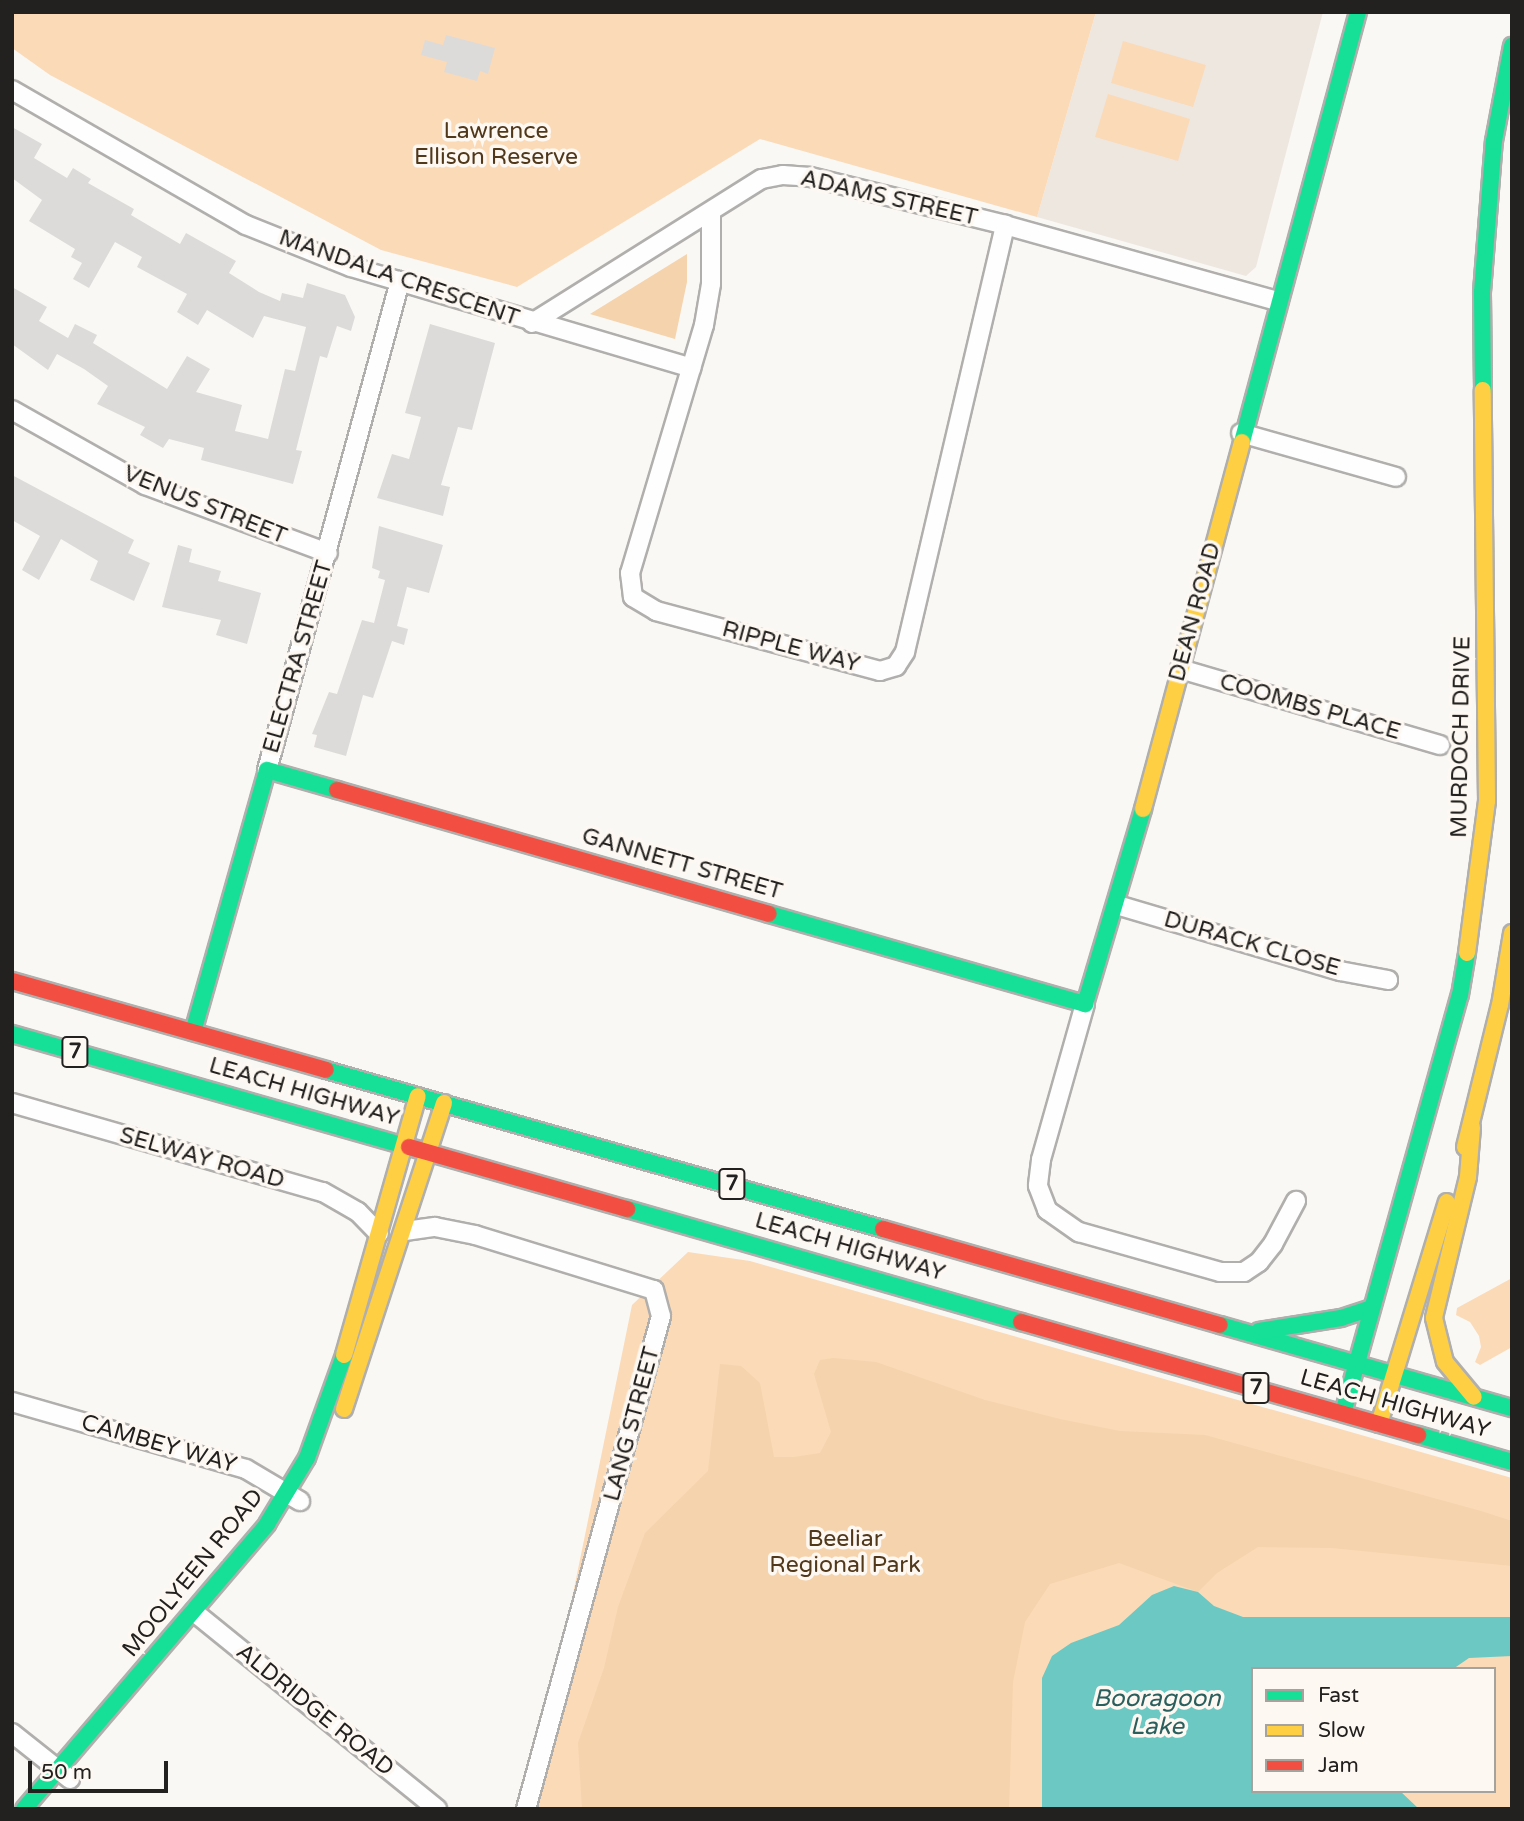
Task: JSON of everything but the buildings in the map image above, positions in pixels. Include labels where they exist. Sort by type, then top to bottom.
[{"type":"main road","name":"DEAN ROAD","points":[[1085,1004],[1117,905],[1276,301],[1357,12]]},
{"type":"main road","name":"MURDOCH DRIVE","points":[[1343,1413],[1460,995],[1481,872],[1487,801],[1482,292],[1494,141],[1512,46]]},
{"type":"main road","name":"GANNETT STREET","points":[[267,770],[1085,1004]]},
{"type":"main road","name":"ELECTRA STREET","points":[[193,1032],[267,770]]},
{"type":"main road","points":[[1379,1424],[1472,1127],[1512,933]]},
{"type":"main road","name":"LEACH HIGHWAY","points":[[12,981],[1019,1265],[1512,1408]]},
{"type":"main road","name":"LEACH HIGHWAY","points":[[12,1034],[429,1151],[1010,1302],[1343,1413],[1512,1462]]},
{"type":"main road","name":"MOOLYEEN ROAD","points":[[294,1497],[334,1390],[418,1096]]},
{"type":"main road","name":"MOOLYEEN ROAD","points":[[23,1809],[64,1774],[199,1616],[294,1497],[338,1427],[405,1231],[444,1103]]},
{"type":"main road","points":[[1472,1127],[1468,1177],[1434,1318],[1445,1362],[1474,1397]]},
{"type":"main road","points":[[1010,1302],[1019,1265]]},
{"type":"main road","points":[[1250,1332],[1341,1318],[1371,1308]]},
{"type":"main road","name":"MOOLYEEN ROAD","points":[[44,1809],[64,1774]]},
{"type":"street","name":"MANDALA CRESCENT","points":[[12,90],[246,225],[400,281],[532,323],[691,368]]},
{"type":"street","name":"ADAMS STREET","points":[[532,323],[762,179],[783,175],[1005,225],[1276,301]]},
{"type":"street","name":"RIPPLE WAY","points":[[711,212],[711,284],[691,368],[630,573],[633,597],[656,611],[880,671],[896,666],[914,620],[1005,225]]},
{"type":"street","name":"ELECTRA STREET","points":[[267,770],[400,281]]},
{"type":"street","name":"VENUS STREET","points":[[12,410],[145,485],[328,553]]},
{"type":"street","points":[[1241,433],[1396,477]]},
{"type":"street","name":"COOMBS PLACE","points":[[1180,669],[1440,745]]},
{"type":"street","name":"DURACK CLOSE","points":[[1117,905],[1340,971],[1388,980]]},
{"type":"street","name":"DEAN ROAD","points":[[1085,1004],[1041,1160],[1038,1186],[1047,1210],[1079,1232],[1220,1272],[1244,1272],[1259,1262],[1273,1244],[1296,1201]]},
{"type":"street","name":"SELWAY ROAD","points":[[12,1103],[323,1192],[358,1212],[379,1234]]},
{"type":"street","name":"LANG STREET","points":[[405,1231],[426,1226],[475,1235],[654,1290],[659,1326],[526,1809]]},
{"type":"street","name":"CAMBEY WAY","points":[[12,1402],[246,1469],[294,1497]]},
{"type":"street","name":"ALDRIDGE ROAD","points":[[199,1616],[437,1809]]},
{"type":"street","points":[[12,1733],[64,1774]]},
{"type":"shaded area","points":[[1096,12],[1323,12],[1256,267],[1246,276],[1037,217]]},
{"type":"green space","name":"Lawrence Ellison Reserve","points":[[12,12],[1096,12],[1037,217],[760,139],[517,287],[381,250],[50,75],[12,48]]},
{"type":"green space","points":[[1123,41],[1206,65],[1193,107],[1111,83]]},
{"type":"green space","points":[[1108,94],[1190,119],[1178,161],[1095,137]]},
{"type":"green space","points":[[687,254],[687,282],[675,339],[590,314]]},
{"type":"green space","name":"Beeliar Regional Park","points":[[688,1252],[750,1261],[1512,1478],[1512,1809],[529,1809],[632,1305]]},
{"type":"green space","points":[[1512,1278],[1512,1347],[1480,1365],[1475,1362],[1481,1347],[1479,1336],[1470,1322],[1456,1315],[1457,1308]]},
{"type":"green space","points":[[833,1358],[876,1362],[985,1400],[1060,1419],[1120,1431],[1205,1435],[1481,1511],[1512,1521],[1512,1566],[1332,1548],[1258,1547],[1217,1573],[1198,1592],[1119,1563],[1050,1584],[1025,1622],[1013,1682],[1009,1809],[582,1809],[578,1743],[604,1668],[618,1607],[645,1533],[708,1471],[720,1364],[741,1366],[760,1383],[774,1457],[794,1457],[820,1453],[831,1432],[814,1374],[820,1360]]},
{"type":"water","name":"Booragoon Lake","points":[[1174,1586],[1198,1592],[1214,1606],[1243,1617],[1512,1617],[1512,1656],[1469,1658],[1456,1667],[1251,1667],[1251,1793],[1402,1793],[1419,1809],[1042,1809],[1042,1678],[1052,1656],[1071,1643],[1119,1625],[1152,1595]]},
{"type":"traffic: fast","points":[[1242,442],[1358,12]]},
{"type":"traffic: fast","points":[[1483,390],[1482,292],[1494,141],[1512,46]]},
{"type":"traffic: fast","points":[[193,1032],[267,770],[337,790]]},
{"type":"traffic: fast","points":[[769,914],[1085,1004],[1143,809]]},
{"type":"traffic: fast","points":[[1343,1413],[1460,995],[1467,953]]},
{"type":"traffic: fast","points":[[12,1034],[409,1147]]},
{"type":"traffic: fast","points":[[326,1070],[883,1229]]},
{"type":"traffic: fast","points":[[627,1209],[1021,1322]]},
{"type":"traffic: fast","points":[[1259,1331],[1341,1318],[1371,1308]]},
{"type":"traffic: fast","points":[[1220,1325],[1512,1408]]},
{"type":"traffic: fast","points":[[24,1809],[267,1524],[307,1458],[344,1355]]},
{"type":"traffic: fast","points":[[1418,1435],[1512,1462]]},
{"type":"traffic: slow","points":[[1467,953],[1487,801],[1483,390]]},
{"type":"traffic: slow","points":[[1143,809],[1242,442]]},
{"type":"traffic: slow","points":[[1465,1147],[1500,1005],[1512,933]]},
{"type":"traffic: slow","points":[[344,1355],[418,1096]]},
{"type":"traffic: slow","points":[[344,1409],[444,1103]]},
{"type":"traffic: slow","points":[[1472,1127],[1468,1177],[1434,1318],[1445,1362],[1474,1397]]},
{"type":"traffic: slow","points":[[1379,1424],[1447,1202]]},
{"type":"traffic: jam","points":[[337,790],[769,914]]},
{"type":"traffic: jam","points":[[12,981],[326,1070]]},
{"type":"traffic: jam","points":[[409,1147],[627,1209]]},
{"type":"traffic: jam","points":[[883,1229],[1220,1325]]},
{"type":"traffic: jam","points":[[1021,1322],[1418,1435]]}]
